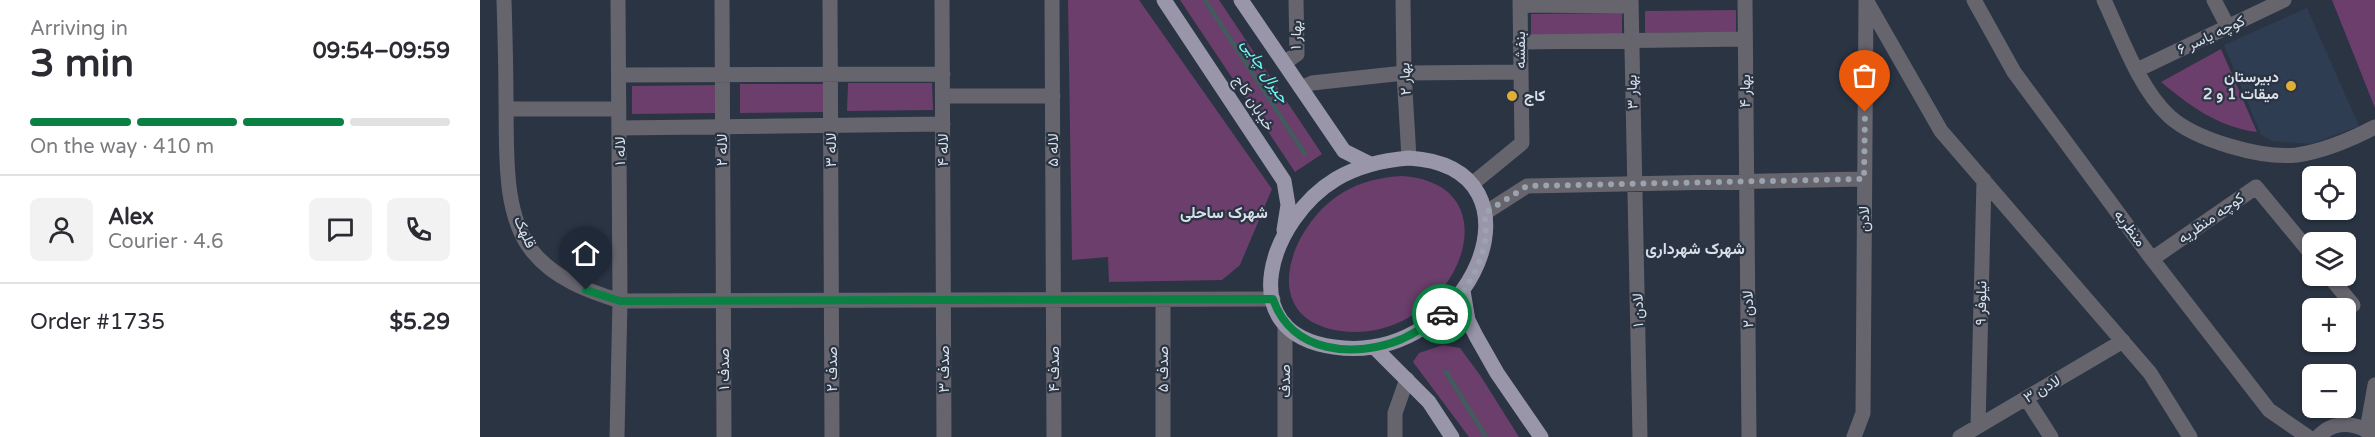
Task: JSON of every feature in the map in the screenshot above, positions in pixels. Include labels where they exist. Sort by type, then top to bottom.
[{"type":"main road","name":"خیابان کاج","points":[[1164,0],[1284,181],[1288,206],[1284,234]]},
{"type":"main road","points":[[1241,0],[1344,151],[1370,164]]},
{"type":"main road","points":[[1410,158],[1427,159],[1452,167],[1472,184],[1485,213],[1485,246],[1476,269],[1463,291],[1446,311],[1424,328],[1400,340],[1374,347],[1346,349],[1318,345],[1300,337],[1285,324],[1278,314],[1269,276],[1276,251],[1284,234],[1306,203],[1335,179],[1370,164],[1410,158]]},
{"type":"main road","points":[[1463,291],[1468,320],[1476,336],[1497,373],[1541,437]]},
{"type":"main road","points":[[1374,347],[1429,402],[1452,437]]},
{"type":"street","name":"قلهک","points":[[504,0],[508,180],[518,224],[532,251],[550,269],[586,290],[620,301],[1273,299]]},
{"type":"street","name":"لاله ۱","points":[[616,437],[620,301],[618,0]]},
{"type":"street","name":"لاله ۲","points":[[722,0],[723,301]]},
{"type":"street","name":"لاله ۳","points":[[830,0],[831,301]]},
{"type":"street","name":"لاله ۴","points":[[942,0],[945,300]]},
{"type":"street","name":"لاله ۵","points":[[1052,0],[1054,300]]},
{"type":"street","name":"بهار ۱","points":[[1284,63],[1297,54],[1296,0]]},
{"type":"street","name":"بهار ۲","points":[[1403,0],[1404,73],[1410,158]]},
{"type":"street","name":"بهار ۴","points":[[1745,0],[1746,181]]},
{"type":"street","points":[[1866,0],[1941,131],[2150,373],[2190,437]]},
{"type":"street","name":"لادن","points":[[1854,437],[1863,413],[1866,0]]},
{"type":"street","name":"منظریه","points":[[1974,0],[2014,72],[2152,259],[2269,410],[2308,437]]},
{"type":"street","points":[[2104,0],[2137,70],[2153,96],[2169,116],[2203,136],[2247,152],[2297,155],[2346,141],[2375,128]]},
{"type":"street","points":[[2214,0],[2228,27]]},
{"type":"street","name":"کوچه یاسر ۶","points":[[2137,70],[2284,0]]},
{"type":"street","points":[[1520,3],[1631,3]]},
{"type":"street","name":"بنفشه","points":[[1472,184],[1522,143],[1520,3]]},
{"type":"street","name":"بهار ۳","points":[[1631,3],[1635,183]]},
{"type":"street","points":[[1520,42],[1745,39]]},
{"type":"street","points":[[1301,88],[1312,83],[1404,73],[1520,72]]},
{"type":"street","points":[[619,75],[943,74]]},
{"type":"street","points":[[943,96],[1053,96]]},
{"type":"street","points":[[514,109],[620,109]]},
{"type":"street","points":[[620,128],[943,124]]},
{"type":"street","points":[[1485,213],[1527,186],[1864,179]]},
{"type":"street","name":"نیلوفر ۹","points":[[1978,426],[1984,180]]},
{"type":"street","name":"لادن ۲","points":[[1746,181],[1749,437]]},
{"type":"street","name":"لادن ۱","points":[[1635,183],[1640,437]]},
{"type":"street","name":"کوچه منظریه","points":[[2152,259],[2256,187],[2302,243]]},
{"type":"street","points":[[2337,286],[2347,298]]},
{"type":"street","name":"صدف ۳","points":[[944,437],[945,300]]},
{"type":"street","name":"صدف ۴","points":[[1054,300],[1054,437]]},
{"type":"street","name":"صدف ۵","points":[[1162,300],[1163,437]]},
{"type":"street","name":"صدف ۱","points":[[723,301],[724,437]]},
{"type":"street","name":"صدف ۲","points":[[831,301],[832,437]]},
{"type":"street","name":"صدف","points":[[1285,324],[1285,437]]},
{"type":"street","name":"لادن ۳","points":[[1960,437],[2123,341]]},
{"type":"street","points":[[1395,437],[1395,413],[1407,379]]},
{"type":"street","points":[[2318,437],[2333,426],[2344,424],[2356,425],[2371,433],[2375,385]]},
{"type":"street","points":[[2026,398],[2051,437]]},
{"type":"shaded area","points":[[1068,0],[1139,0],[1272,189],[1240,265],[1222,280],[1109,282],[1108,257],[1072,260]]},
{"type":"shaded area","points":[[1180,0],[1219,0],[1322,154],[1295,172]]},
{"type":"shaded area","points":[[2332,0],[2375,0],[2375,108]]},
{"type":"shaded area","name":"دبیرستان میقات 1 و 2","points":[[2307,8],[2359,126],[2311,144],[2273,141],[2261,135],[2224,45]]},
{"type":"shaded area","points":[[1736,10],[1736,32],[1645,33],[1645,11]]},
{"type":"shaded area","points":[[1622,13],[1622,35],[1531,36],[1531,14]]},
{"type":"shaded area","points":[[2221,49],[2257,132],[2230,125],[2205,114],[2161,82]]},
{"type":"shaded area","points":[[848,83],[932,83],[933,110],[847,111]]},
{"type":"shaded area","points":[[740,84],[825,84],[825,112],[740,113]]},
{"type":"shaded area","points":[[717,85],[717,113],[632,114],[632,86]]},
{"type":"shaded area","points":[[1402,176],[1438,186],[1459,206],[1465,233],[1458,262],[1441,291],[1414,314],[1380,329],[1341,331],[1314,323],[1298,309],[1290,290],[1290,270],[1296,248],[1308,226],[1323,208],[1349,189],[1371,181]]},
{"type":"shaded area","points":[[1443,345],[1460,348],[1519,437],[1469,437],[1413,362],[1419,353]]},
{"type":"waterway","name":"جیرال چایی","points":[[1205,0],[1305,154]]},
{"type":"waterway","name":"جیرال چایی","points":[[1446,372],[1486,437]]},
{"type":"way so far","points":[[1442,314],[1463,291],[1476,269],[1485,246],[1485,213],[1527,186],[1864,179],[1865,112]]},
{"type":"place","name":"دبیرستان میقات 1 و 2","points":[[2291,86]]},
{"type":"place","name":"کاج","points":[[1512,96]]},
{"type":"district","name":"شهرک ساحلی","points":[[1224,213]]},
{"type":"district","name":"شهرک شهرداری","points":[[1695,249]]},
{"type":"route","points":[[586,290],[620,301],[1273,299],[1278,314],[1285,324],[1300,337],[1318,345],[1346,349],[1374,347],[1400,340],[1424,328],[1442,314]]}]
